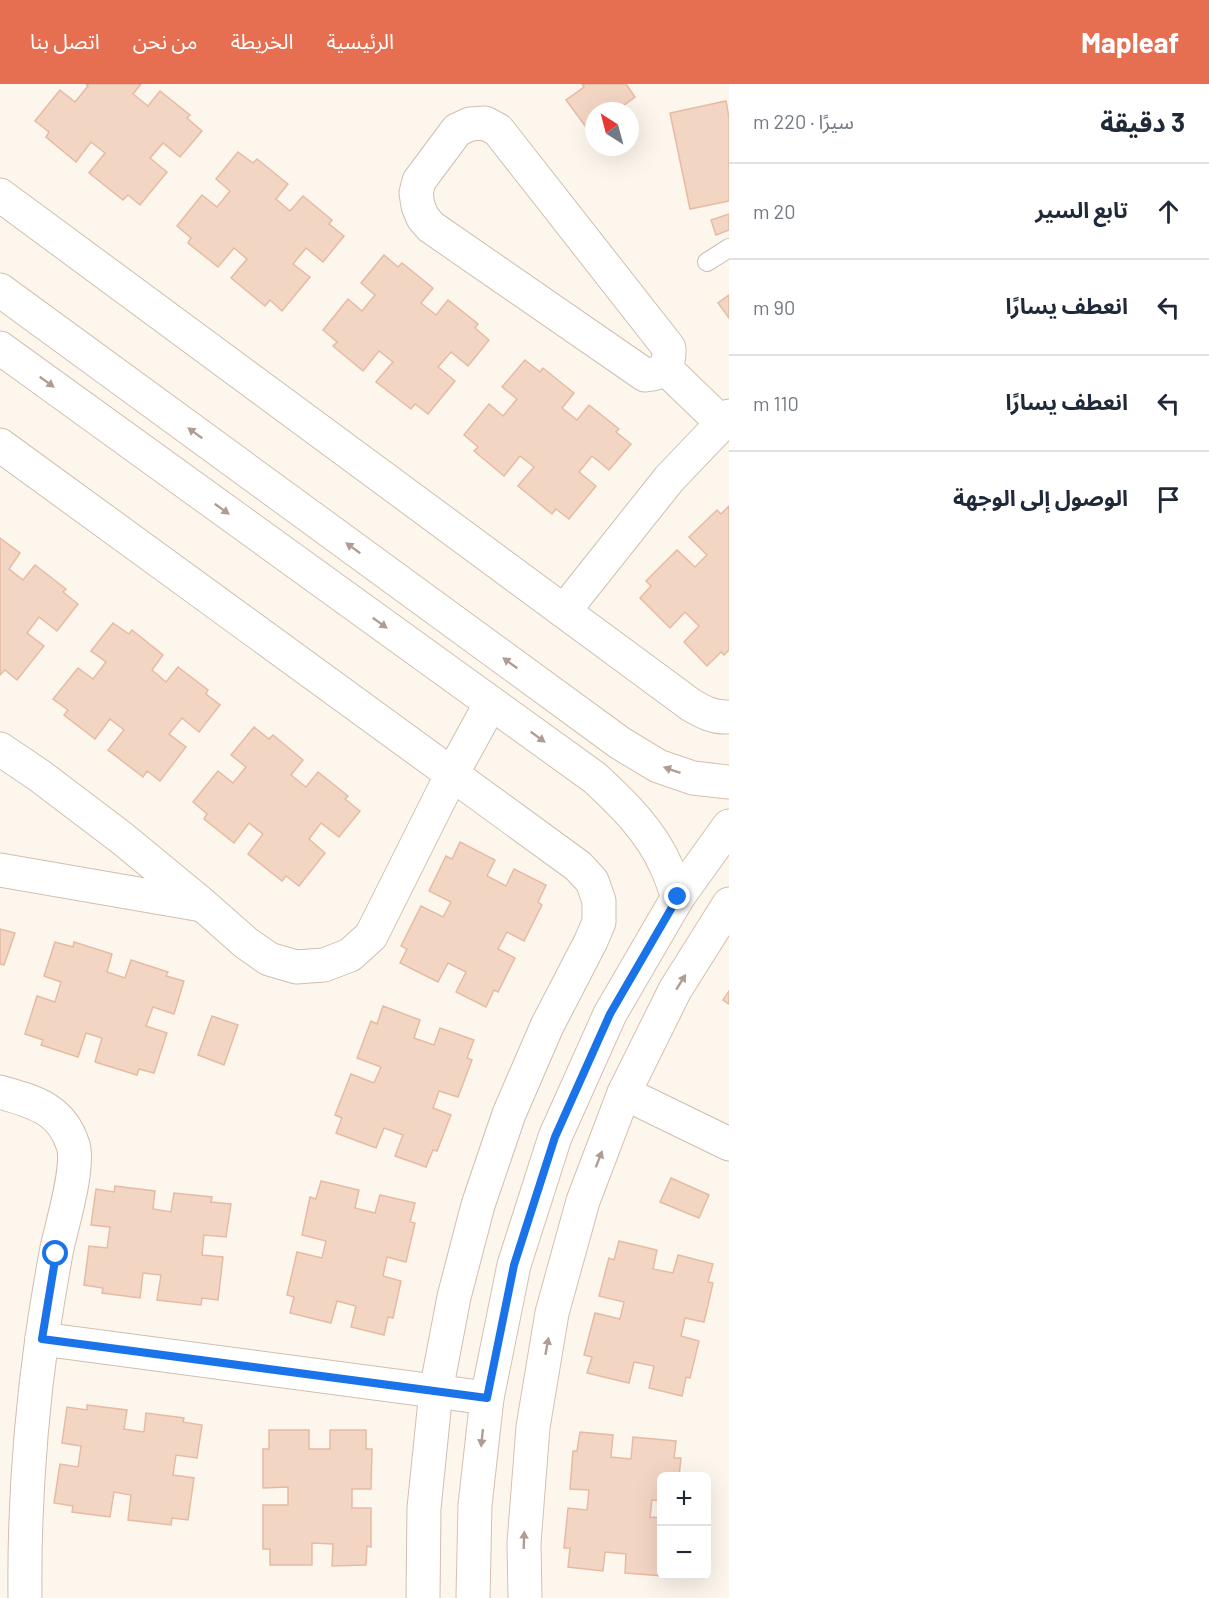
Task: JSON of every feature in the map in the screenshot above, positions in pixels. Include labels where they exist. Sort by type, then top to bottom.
[{"type":"street","points":[[485,123],[498,130],[669,348],[670,359],[665,368],[656,375],[645,375],[431,227],[423,218],[417,200],[419,181],[457,130],[470,124],[485,123]]},
{"type":"street","points":[[0,195],[691,705],[705,714],[722,718],[729,717]]},
{"type":"street","points":[[0,290],[620,744],[658,766],[693,777],[729,782]]},
{"type":"street","points":[[0,348],[594,778],[623,804],[647,833],[666,864],[678,897]]},
{"type":"street","points":[[564,612],[669,479],[725,419],[665,368]]},
{"type":"street","points":[[0,445],[578,866],[592,881],[599,901],[599,922],[547,1026],[509,1114],[482,1193],[454,1297],[436,1391],[424,1508],[423,1598]]},
{"type":"street","points":[[0,749],[123,839],[246,943],[269,959],[296,967],[324,965],[350,955],[371,936],[490,703]]},
{"type":"street","points":[[594,778],[620,744]]},
{"type":"street","points":[[473,1598],[475,1505],[487,1398],[514,1265],[555,1137],[610,1014],[678,897],[729,826]]},
{"type":"street","points":[[0,870],[203,905]]},
{"type":"street","points":[[525,1598],[524,1543],[533,1427],[552,1313],[583,1201],[624,1093],[675,990],[729,904]]},
{"type":"street","points":[[0,1092],[33,1102],[52,1112],[66,1128],[74,1148],[75,1169],[56,1254],[42,1339],[30,1446],[25,1554],[26,1598]]},
{"type":"street","points":[[624,1093],[729,1144]]},
{"type":"street","points":[[42,1339],[487,1398]]},
{"type":"lane","points":[[707,262],[729,248]]},
{"type":"building","points":[[86,84],[141,84],[133,94],[148,106],[160,91],[190,115],[187,118],[202,131],[180,157],[163,143],[150,158],[167,172],[140,205],[128,195],[123,200],[89,173],[105,153],[91,142],[76,162],[46,137],[49,132],[35,121],[60,90],[75,102],[88,86]]},
{"type":"building","points":[[582,84],[626,84],[635,97],[628,102],[585,102],[585,126],[566,100],[584,87]]},
{"type":"building","points":[[726,101],[729,118],[729,201],[690,209],[670,113]]},
{"type":"building","points":[[238,152],[253,163],[257,159],[288,184],[276,199],[290,211],[303,196],[332,220],[329,224],[344,236],[323,262],[306,248],[293,264],[310,277],[282,311],[270,300],[265,306],[231,278],[247,259],[234,248],[218,267],[188,243],[191,238],[177,226],[202,195],[217,207],[230,191],[216,179]]},
{"type":"building","points":[[729,214],[729,230],[716,235],[711,220]]},
{"type":"building","points":[[384,255],[398,267],[402,263],[433,288],[421,303],[436,315],[448,300],[478,324],[475,328],[489,340],[468,366],[451,352],[438,367],[455,381],[428,414],[415,404],[411,409],[376,382],[393,362],[379,351],[363,371],[333,346],[337,342],[323,330],[348,299],[362,311],[375,295],[361,283]]},
{"type":"building","points":[[729,295],[729,318],[718,303]]},
{"type":"building","points":[[525,360],[540,372],[543,368],[574,393],[562,408],[577,420],[589,405],[619,429],[616,432],[631,444],[609,470],[592,456],[579,472],[596,486],[569,519],[556,509],[552,514],[518,486],[534,467],[520,456],[504,476],[474,451],[478,447],[464,435],[489,404],[503,416],[517,399],[502,387]]},
{"type":"building","points":[[729,506],[729,650],[724,655],[721,652],[707,666],[684,642],[699,626],[685,612],[670,628],[640,598],[651,586],[646,581],[677,550],[695,567],[707,555],[689,537],[717,510],[721,514]]},
{"type":"building","points":[[0,538],[20,553],[9,569],[23,580],[35,565],[66,589],[63,592],[78,604],[57,631],[39,617],[27,633],[44,646],[17,680],[5,670],[0,675]]},
{"type":"building","points":[[113,623],[129,634],[132,630],[163,655],[152,670],[166,682],[178,667],[208,690],[206,694],[220,705],[199,732],[182,718],[169,734],[186,747],[160,781],[147,771],[143,777],[108,750],[124,730],[110,719],[95,739],[64,715],[68,710],[53,699],[78,668],[93,679],[106,662],[91,651]]},
{"type":"building","points":[[254,727],[269,739],[273,735],[303,760],[291,775],[306,787],[318,772],[348,796],[345,799],[360,811],[339,837],[321,823],[309,839],[325,853],[299,886],[286,876],[282,881],[248,854],[263,834],[249,823],[234,843],[204,819],[207,814],[193,802],[218,771],[233,783],[246,767],[231,755]]},
{"type":"building","points":[[460,842],[495,860],[487,876],[506,886],[514,869],[546,885],[538,902],[542,905],[524,941],[507,932],[498,949],[515,958],[498,992],[494,990],[486,1007],[456,992],[466,972],[448,963],[438,982],[400,963],[407,949],[401,946],[421,906],[443,917],[451,902],[429,891],[446,856],[452,859]]},
{"type":"building","points":[[0,929],[15,933],[4,965],[0,964]]},
{"type":"building","points":[[55,942],[73,947],[74,942],[112,954],[107,972],[125,978],[131,960],[168,972],[166,976],[184,981],[174,1014],[153,1007],[146,1026],[167,1033],[154,1073],[139,1069],[137,1075],[95,1062],[102,1038],[86,1033],[78,1057],[41,1045],[43,1040],[25,1034],[37,996],[55,1002],[61,982],[44,976]]},
{"type":"building","points":[[729,991],[729,1004],[723,1000]]},
{"type":"building","points":[[383,1006],[420,1020],[414,1038],[434,1045],[440,1028],[474,1040],[467,1058],[472,1060],[458,1097],[439,1091],[433,1108],[451,1115],[437,1151],[433,1150],[426,1167],[395,1156],[403,1135],[384,1128],[376,1148],[336,1133],[342,1118],[335,1115],[351,1074],[374,1083],[381,1067],[357,1058],[371,1021],[377,1024]]},
{"type":"building","points":[[212,1016],[238,1025],[224,1065],[198,1055]]},
{"type":"building","points":[[671,1178],[709,1195],[699,1218],[660,1202]]},
{"type":"building","points":[[321,1181],[359,1190],[355,1208],[375,1213],[380,1195],[415,1203],[410,1222],[415,1223],[406,1262],[387,1257],[383,1276],[401,1281],[393,1318],[388,1317],[384,1335],[351,1327],[356,1306],[337,1301],[331,1323],[290,1313],[294,1297],[287,1295],[297,1252],[322,1258],[326,1241],[302,1235],[310,1197],[316,1199]]},
{"type":"building","points":[[115,1186],[155,1191],[153,1209],[171,1212],[174,1193],[212,1197],[211,1202],[231,1204],[226,1237],[204,1235],[202,1255],[223,1257],[218,1300],[202,1298],[201,1305],[157,1300],[161,1275],[143,1273],[140,1298],[102,1293],[103,1288],[84,1285],[89,1246],[107,1248],[110,1227],[91,1225],[96,1189],[114,1192]]},
{"type":"building","points":[[619,1241],[657,1250],[653,1269],[673,1273],[678,1255],[713,1264],[708,1282],[713,1283],[704,1322],[685,1318],[681,1336],[699,1341],[690,1378],[686,1377],[682,1396],[649,1388],[654,1366],[634,1362],[629,1383],[587,1373],[592,1357],[584,1355],[595,1313],[620,1319],[624,1302],[599,1296],[609,1258],[614,1260]]},
{"type":"building","points":[[87,1405],[127,1410],[124,1429],[144,1432],[146,1413],[184,1418],[183,1422],[202,1425],[197,1458],[176,1455],[173,1475],[194,1478],[188,1520],[172,1518],[171,1525],[128,1520],[131,1495],[114,1492],[110,1517],[72,1512],[73,1506],[54,1503],[60,1464],[78,1467],[81,1446],[62,1443],[67,1407],[87,1410]]},
{"type":"building","points":[[269,1430],[309,1430],[309,1449],[330,1449],[330,1430],[366,1430],[366,1449],[372,1449],[371,1489],[352,1489],[352,1508],[371,1508],[371,1547],[367,1546],[366,1565],[332,1566],[333,1544],[312,1543],[312,1565],[270,1565],[270,1549],[263,1549],[263,1505],[288,1505],[288,1487],[263,1488],[263,1449],[269,1449]]},
{"type":"building","points":[[580,1432],[613,1435],[611,1457],[631,1459],[633,1437],[676,1441],[674,1458],[681,1458],[679,1472],[657,1472],[657,1500],[652,1500],[650,1517],[657,1518],[657,1576],[625,1573],[626,1554],[605,1552],[603,1571],[568,1567],[570,1548],[564,1548],[568,1508],[587,1510],[589,1490],[570,1489],[573,1451],[577,1451]]},
{"type":"route","points":[[56,1254],[42,1339],[487,1398],[514,1265],[555,1137],[610,1014],[678,897]]}]
